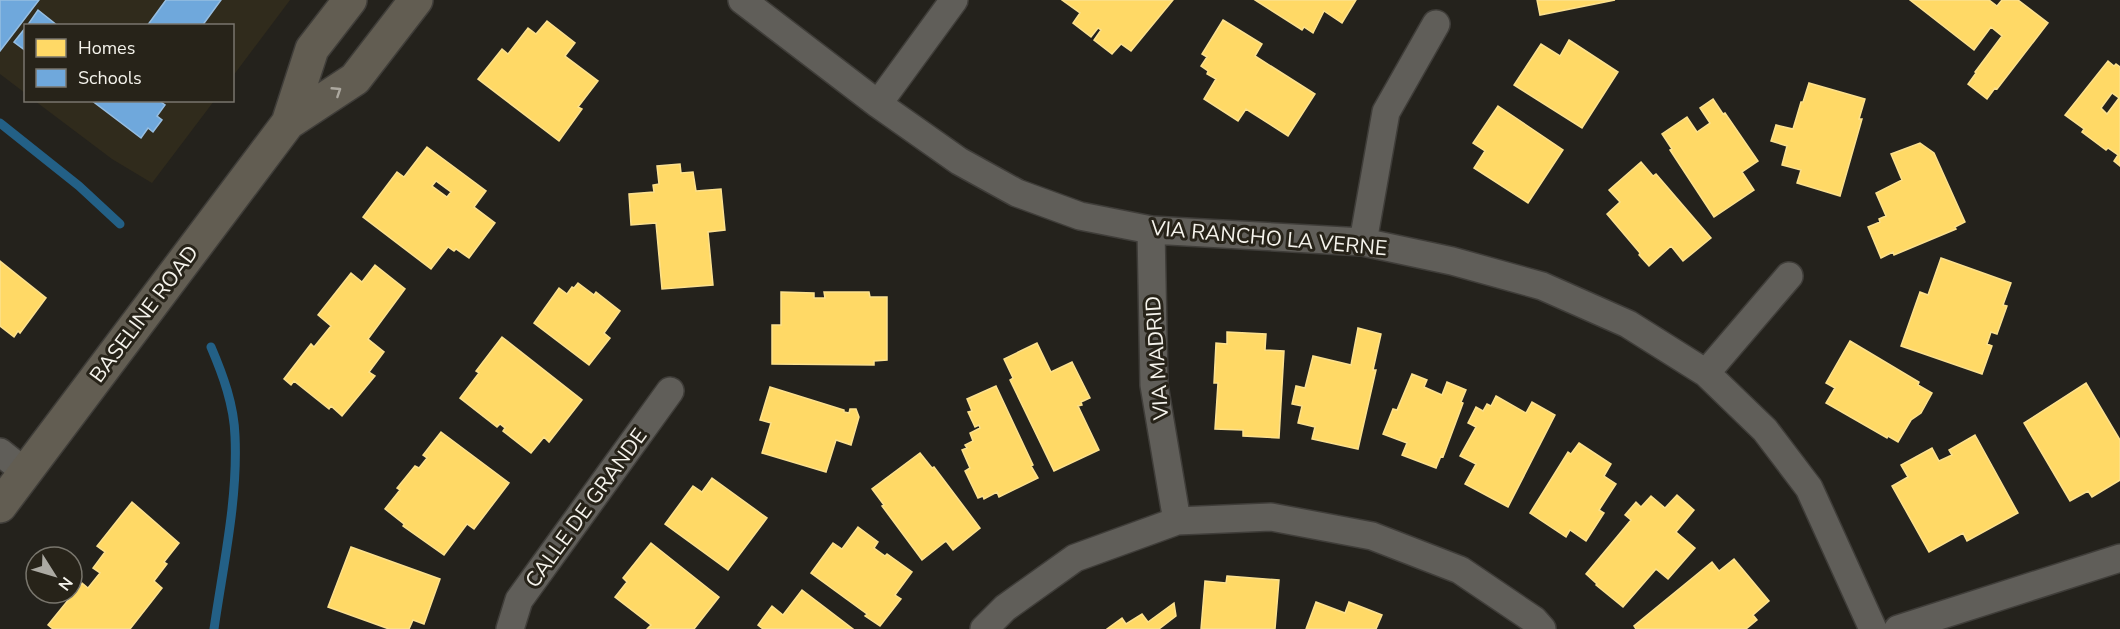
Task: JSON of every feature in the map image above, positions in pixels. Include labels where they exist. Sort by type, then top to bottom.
[{"type":"main road","name":"BASELINE ROAD","points":[[0,506],[288,123],[312,49],[350,0]]},
{"type":"main road","name":"BASELINE ROAD","points":[[288,123],[355,79],[416,0]]},
{"type":"street","name":"VIA RANCHO LA VERNE","points":[[742,0],[878,104],[959,161],[1017,193],[1080,216],[1151,230],[1364,242],[1452,261],[1542,286],[1628,324],[1706,373],[1764,430],[1809,488],[1873,629]]},
{"type":"street","points":[[878,104],[954,0]]},
{"type":"street","points":[[1364,242],[1386,112],[1436,24]]},
{"type":"street","name":"VIA MADRID","points":[[1151,230],[1154,385],[1177,521]]},
{"type":"street","points":[[1706,373],[1789,276]]},
{"type":"street","name":"CALLE DE GRANDE","points":[[510,629],[519,600],[670,391]]},
{"type":"street","points":[[0,453],[26,472]]},
{"type":"street","points":[[984,629],[1005,608],[1075,558],[1177,521],[1271,517],[1372,536],[1460,570],[1534,620],[1542,629]]},
{"type":"street","points":[[1898,629],[2120,558]]},
{"type":"shaded area","points":[[0,0],[290,0],[234,75],[234,24],[24,24],[24,92],[0,74]]},
{"type":"shaded area","points":[[36,102],[213,102],[152,183],[112,159]]},
{"type":"building: Homes","points":[[1062,0],[1173,0],[1131,51],[1121,44],[1112,54],[1094,40],[1101,30],[1098,28],[1091,37],[1073,23],[1080,13]]},
{"type":"building: Homes","points":[[1255,0],[1356,0],[1342,23],[1324,11],[1313,33],[1304,27],[1302,30]]},
{"type":"building: Homes","points":[[1537,0],[1615,0],[1540,15]]},
{"type":"building: Homes","points":[[1910,0],[1989,0],[1997,6],[2002,0],[2018,0],[2048,23],[1987,99],[1968,84],[2002,36],[1991,27],[1974,50]]},
{"type":"building: Homes","points":[[1223,20],[1262,44],[1255,56],[1315,94],[1288,136],[1246,109],[1238,121],[1204,99],[1216,79],[1207,74],[1208,71],[1201,66],[1207,57],[1202,54]]},
{"type":"building: Homes","points":[[547,21],[575,43],[565,56],[598,81],[578,107],[582,109],[559,141],[478,79],[502,49],[508,54],[528,28],[536,34]]},
{"type":"building: Homes","points":[[1569,40],[1618,72],[1582,128],[1514,85],[1541,44],[1560,56]]},
{"type":"building: Homes","points":[[2108,61],[2120,67],[2120,166],[2114,161],[2118,155],[2108,148],[2106,150],[2082,132],[2084,129],[2065,115]],"holes":[[[2112,93],[2119,98],[2107,114],[2101,108]]]},
{"type":"building: Homes","points":[[1809,83],[1865,99],[1859,119],[1862,119],[1840,196],[1797,183],[1801,170],[1782,165],[1787,146],[1771,141],[1776,125],[1793,129]]},
{"type":"building: Homes","points":[[1713,99],[1758,161],[1742,172],[1754,190],[1714,217],[1662,134],[1687,117],[1697,132],[1710,123],[1700,108]]},
{"type":"building: Homes","points":[[1498,106],[1563,150],[1528,203],[1474,168],[1485,151],[1473,143]]},
{"type":"building: Homes","points":[[1920,143],[1934,153],[1965,222],[1955,227],[1956,229],[1894,255],[1893,252],[1881,258],[1868,227],[1880,222],[1879,219],[1886,216],[1876,193],[1902,180],[1891,154]]},
{"type":"building: Homes","points":[[427,147],[486,191],[474,207],[495,223],[469,258],[456,249],[454,251],[448,247],[431,269],[363,217],[397,172],[404,177]],"holes":[[[436,181],[451,192],[447,197],[432,186]]]},
{"type":"building: Homes","points":[[1641,162],[1653,176],[1656,174],[1711,238],[1683,261],[1671,246],[1649,266],[1607,214],[1620,202],[1609,190]]},
{"type":"building: Homes","points":[[680,164],[681,173],[693,172],[696,191],[721,189],[725,230],[708,232],[713,285],[662,289],[656,223],[631,225],[629,194],[654,192],[653,185],[659,184],[657,166]]},
{"type":"building: Homes","points":[[1941,258],[2011,283],[2003,305],[2007,306],[1997,334],[1991,332],[1987,344],[1992,346],[1982,374],[1901,346],[1920,292],[1928,295]]},
{"type":"building: Homes","points":[[0,261],[46,298],[20,333],[18,331],[14,337],[0,326]]},
{"type":"building: Homes","points":[[375,265],[405,289],[368,339],[384,352],[369,372],[375,376],[342,416],[331,406],[329,409],[294,381],[291,385],[284,379],[311,344],[314,347],[331,326],[318,315],[351,273],[362,282]]},
{"type":"building: Homes","points":[[578,283],[594,295],[596,292],[620,311],[604,333],[610,338],[589,365],[534,323],[559,288],[567,294]]},
{"type":"building: Homes","points":[[781,292],[814,293],[814,298],[825,298],[824,292],[869,292],[870,297],[887,297],[887,360],[874,361],[874,365],[772,364],[772,325],[781,325]]},
{"type":"building: Homes","points":[[1358,328],[1381,334],[1373,370],[1376,370],[1358,449],[1312,439],[1315,427],[1298,423],[1302,406],[1292,404],[1296,386],[1305,388],[1313,356],[1351,365]]},
{"type":"building: Homes","points":[[1227,332],[1266,334],[1265,350],[1284,351],[1279,438],[1243,436],[1243,430],[1215,429],[1218,383],[1214,383],[1216,343],[1227,344]]},
{"type":"building: Homes","points":[[502,337],[582,400],[549,442],[544,437],[531,453],[503,431],[505,428],[500,424],[497,427],[460,398],[479,373],[476,371]]},
{"type":"building: Homes","points":[[1850,341],[1919,382],[1918,385],[1932,393],[1921,413],[1911,420],[1898,442],[1826,403],[1835,388],[1826,383]]},
{"type":"building: Homes","points":[[1037,343],[1051,372],[1072,362],[1090,398],[1078,406],[1099,450],[1054,471],[1010,380],[1013,378],[1004,359]]},
{"type":"building: Homes","points":[[1412,374],[1427,380],[1424,387],[1442,395],[1447,382],[1466,390],[1443,457],[1441,456],[1436,468],[1402,455],[1407,443],[1383,434],[1393,409],[1397,410]]},
{"type":"building: Homes","points":[[2086,383],[2120,440],[2120,480],[2092,497],[2088,491],[2070,501],[2024,423]]},
{"type":"building: Homes","points":[[996,386],[1038,478],[999,497],[997,492],[984,499],[983,496],[978,498],[965,471],[970,468],[962,450],[967,448],[965,445],[973,441],[970,433],[980,428],[979,425],[975,427],[968,412],[972,411],[967,399]]},
{"type":"building: Homes","points":[[770,387],[844,410],[844,412],[849,413],[850,409],[856,409],[859,417],[851,445],[836,440],[826,472],[762,453],[771,423],[760,420]]},
{"type":"building: Homes","points":[[1496,396],[1526,413],[1532,402],[1555,415],[1508,507],[1465,484],[1476,464],[1460,456],[1476,427],[1468,423],[1476,407],[1483,411],[1487,404],[1491,406]]},
{"type":"building: Homes","points":[[441,432],[509,483],[474,529],[467,524],[444,555],[403,526],[404,524],[385,509],[400,490],[397,488],[415,466],[419,468],[427,458],[423,455]]},
{"type":"building: Homes","points":[[1975,435],[2018,513],[1967,541],[1963,533],[1929,552],[1892,486],[1908,477],[1901,465],[1932,448],[1939,461],[1952,455],[1949,450]]},
{"type":"building: Homes","points":[[1579,443],[1611,464],[1604,476],[1616,484],[1599,510],[1604,513],[1586,541],[1570,530],[1566,537],[1530,513],[1568,452],[1571,454]]},
{"type":"building: Homes","points":[[920,453],[932,468],[934,467],[980,528],[953,550],[946,541],[922,560],[872,489]]},
{"type":"building: Homes","points":[[712,478],[767,518],[728,570],[665,524],[693,486],[702,492]]},
{"type":"building: Homes","points":[[1677,495],[1694,510],[1676,532],[1695,548],[1668,579],[1656,569],[1623,607],[1586,574],[1631,520],[1625,515],[1636,502],[1641,507],[1651,496],[1665,508]]},
{"type":"building: Homes","points":[[132,502],[179,543],[164,562],[167,564],[154,581],[162,588],[130,629],[53,629],[48,625],[64,605],[84,605],[84,585],[88,588],[100,573],[93,568],[105,552],[97,546]]},
{"type":"building: Homes","points":[[858,527],[878,542],[874,548],[885,556],[887,554],[912,572],[895,595],[901,599],[880,626],[811,573],[833,543],[842,549]]},
{"type":"building: Homes","points":[[651,543],[719,597],[694,629],[647,629],[651,625],[615,597],[627,582],[623,578]]},
{"type":"building: Homes","points":[[351,547],[440,579],[424,624],[413,620],[409,629],[389,629],[328,607]]},
{"type":"building: Homes","points":[[1734,559],[1769,601],[1753,615],[1757,620],[1746,629],[1636,629],[1634,626],[1712,562],[1719,571]]},
{"type":"building: Homes","points":[[1227,576],[1279,580],[1275,629],[1201,629],[1205,581],[1226,583]]},
{"type":"building: Homes","points":[[802,590],[853,629],[763,629],[758,625],[772,606],[783,615]]},
{"type":"building: Homes","points":[[1316,602],[1345,613],[1349,602],[1382,615],[1376,629],[1306,629]]},
{"type":"building: Homes","points":[[1174,603],[1176,616],[1159,629],[1107,629],[1122,618],[1126,624],[1142,614],[1148,622]]},
{"type":"building: Schools","points":[[0,0],[39,0],[0,51]]},
{"type":"building: Schools","points":[[166,0],[221,0],[203,24],[148,24]]},
{"type":"building: Schools","points":[[38,10],[56,24],[28,24]]},
{"type":"building: Schools","points":[[24,30],[24,50],[14,42]]},
{"type":"building: Schools","points":[[94,102],[161,102],[165,105],[157,116],[162,120],[153,132],[148,128],[141,138]]},
{"type":"waterway","points":[[0,123],[79,186],[120,224]]},
{"type":"waterway","points":[[211,347],[224,379],[235,436],[234,484],[229,533],[214,629]]}]
